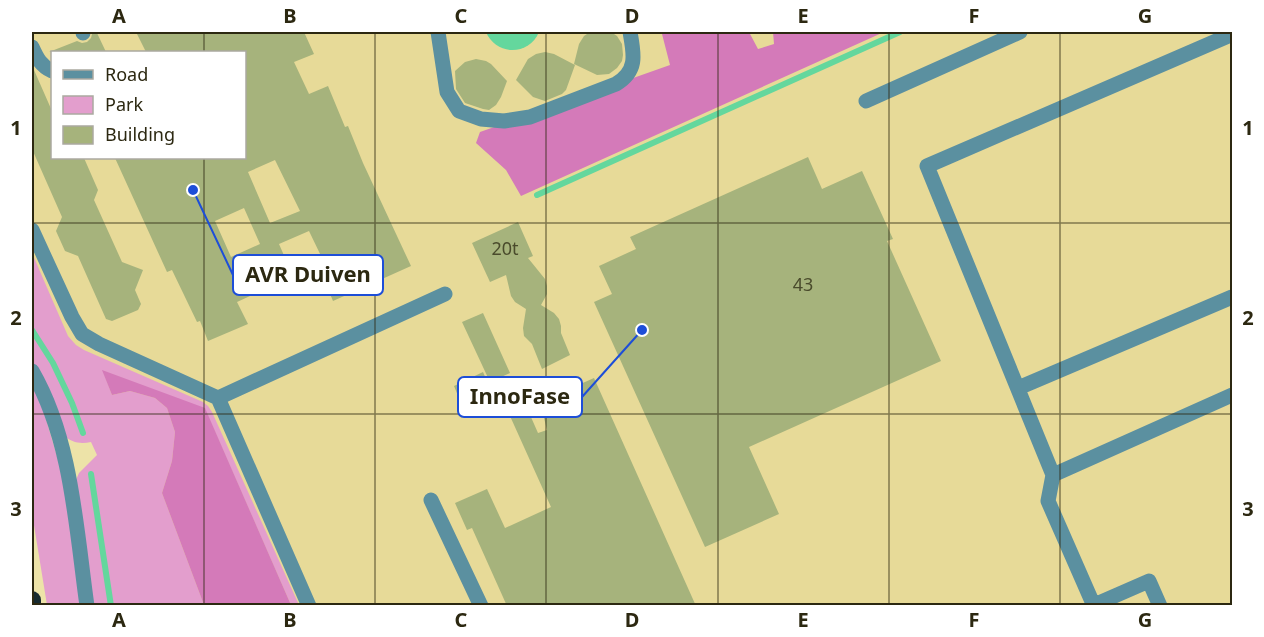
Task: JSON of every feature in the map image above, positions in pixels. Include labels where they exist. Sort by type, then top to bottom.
[{"type":"highway","points":[[32,600],[32,606]]},
{"type":"street","points":[[438,32],[447,92],[459,111],[481,119],[504,121],[530,117],[626,78],[634,59],[630,32]]},
{"type":"street","points":[[866,100],[1020,32]]},
{"type":"street","points":[[1160,606],[1149,581],[1094,605],[1048,501],[1053,475],[927,166],[1230,37]]},
{"type":"street","points":[[32,47],[39,62],[51,71]]},
{"type":"street","points":[[32,230],[82,334],[99,344],[218,398],[309,606]]},
{"type":"street","points":[[218,398],[445,294]]},
{"type":"street","points":[[1018,388],[1233,297]]},
{"type":"street","points":[[32,372],[40,386],[64,456],[87,606]]},
{"type":"street","points":[[1053,475],[1233,395]]},
{"type":"street","points":[[431,500],[481,606]]},
{"type":"shaded area","points":[[32,32],[1232,32],[1232,605],[183,605],[32,301]]},
{"type":"shaded area","points":[[486,32],[539,32],[528,46],[512,50],[497,46]]},
{"type":"shaded area","points":[[664,32],[749,32],[758,49],[774,44],[773,32],[884,32],[521,196],[506,170],[476,143],[480,132],[670,65],[662,34]]},
{"type":"shaded area","points":[[102,370],[205,408],[291,605],[204,605],[162,493],[172,461],[175,432],[167,408],[155,398],[130,391],[112,395]]},
{"type":"green space","points":[[32,253],[68,336],[76,345],[208,406],[299,605],[291,605],[205,409],[103,371],[112,395],[130,391],[155,398],[167,408],[175,432],[172,461],[162,493],[204,605],[91,605],[75,482],[79,473],[97,455],[91,442],[76,442],[64,435],[32,361]]},
{"type":"green space","points":[[32,380],[62,473],[82,605],[47,605],[32,513]]},
{"type":"building","points":[[136,32],[304,32],[314,54],[294,62],[309,94],[328,86],[411,266],[333,301],[316,261],[322,258],[309,231],[279,244],[293,276],[237,302],[248,324],[208,341],[200,321],[197,322],[172,270],[167,272],[115,159],[246,159],[246,51],[146,51]],"holes":[[[275,160],[300,211],[270,223],[248,172]],[[244,208],[260,244],[231,257],[215,221]]]},
{"type":"building","points":[[590,32],[611,32],[622,44],[622,61],[609,74],[597,75],[574,64],[579,44]]},
{"type":"building","points":[[97,33],[106,51],[52,51],[77,41],[87,42],[92,34]]},
{"type":"building","points":[[545,52],[575,65],[566,90],[545,101],[533,97],[516,80],[528,59]]},
{"type":"building","points":[[476,59],[491,64],[507,81],[501,97],[489,110],[465,103],[456,89],[455,71],[465,62]]},
{"type":"building","points":[[32,66],[51,109],[51,159],[84,159],[98,190],[94,200],[122,262],[143,270],[135,290],[141,304],[138,310],[112,321],[106,319],[78,256],[65,251],[56,231],[62,217],[32,149]]},
{"type":"building","points":[[808,157],[822,189],[862,171],[893,239],[887,241],[941,361],[749,447],[779,514],[705,547],[594,302],[612,294],[599,266],[636,249],[630,237]]},
{"type":"building","points":[[518,222],[533,256],[528,258],[545,279],[547,286],[547,294],[541,305],[559,319],[561,333],[570,355],[542,369],[532,344],[524,336],[526,309],[515,302],[511,296],[506,275],[490,282],[472,243]]},
{"type":"building","points":[[483,313],[510,373],[490,382],[462,322]]},
{"type":"building","points":[[483,372],[493,395],[463,408],[454,386]]},
{"type":"building","points":[[594,378],[696,606],[507,606],[472,528],[467,530],[455,503],[487,489],[505,528],[551,507],[510,416],[527,408],[538,433],[547,430],[540,402]]},
{"type":"waterway","points":[[537,195],[900,32]]},
{"type":"waterway","points":[[32,330],[53,363],[83,433]]},
{"type":"waterway","points":[[91,474],[111,606]]},
{"type":"place","name":"AVR Duiven","points":[[193,190]]},
{"type":"place","name":"InnoFase","points":[[642,330]]}]
